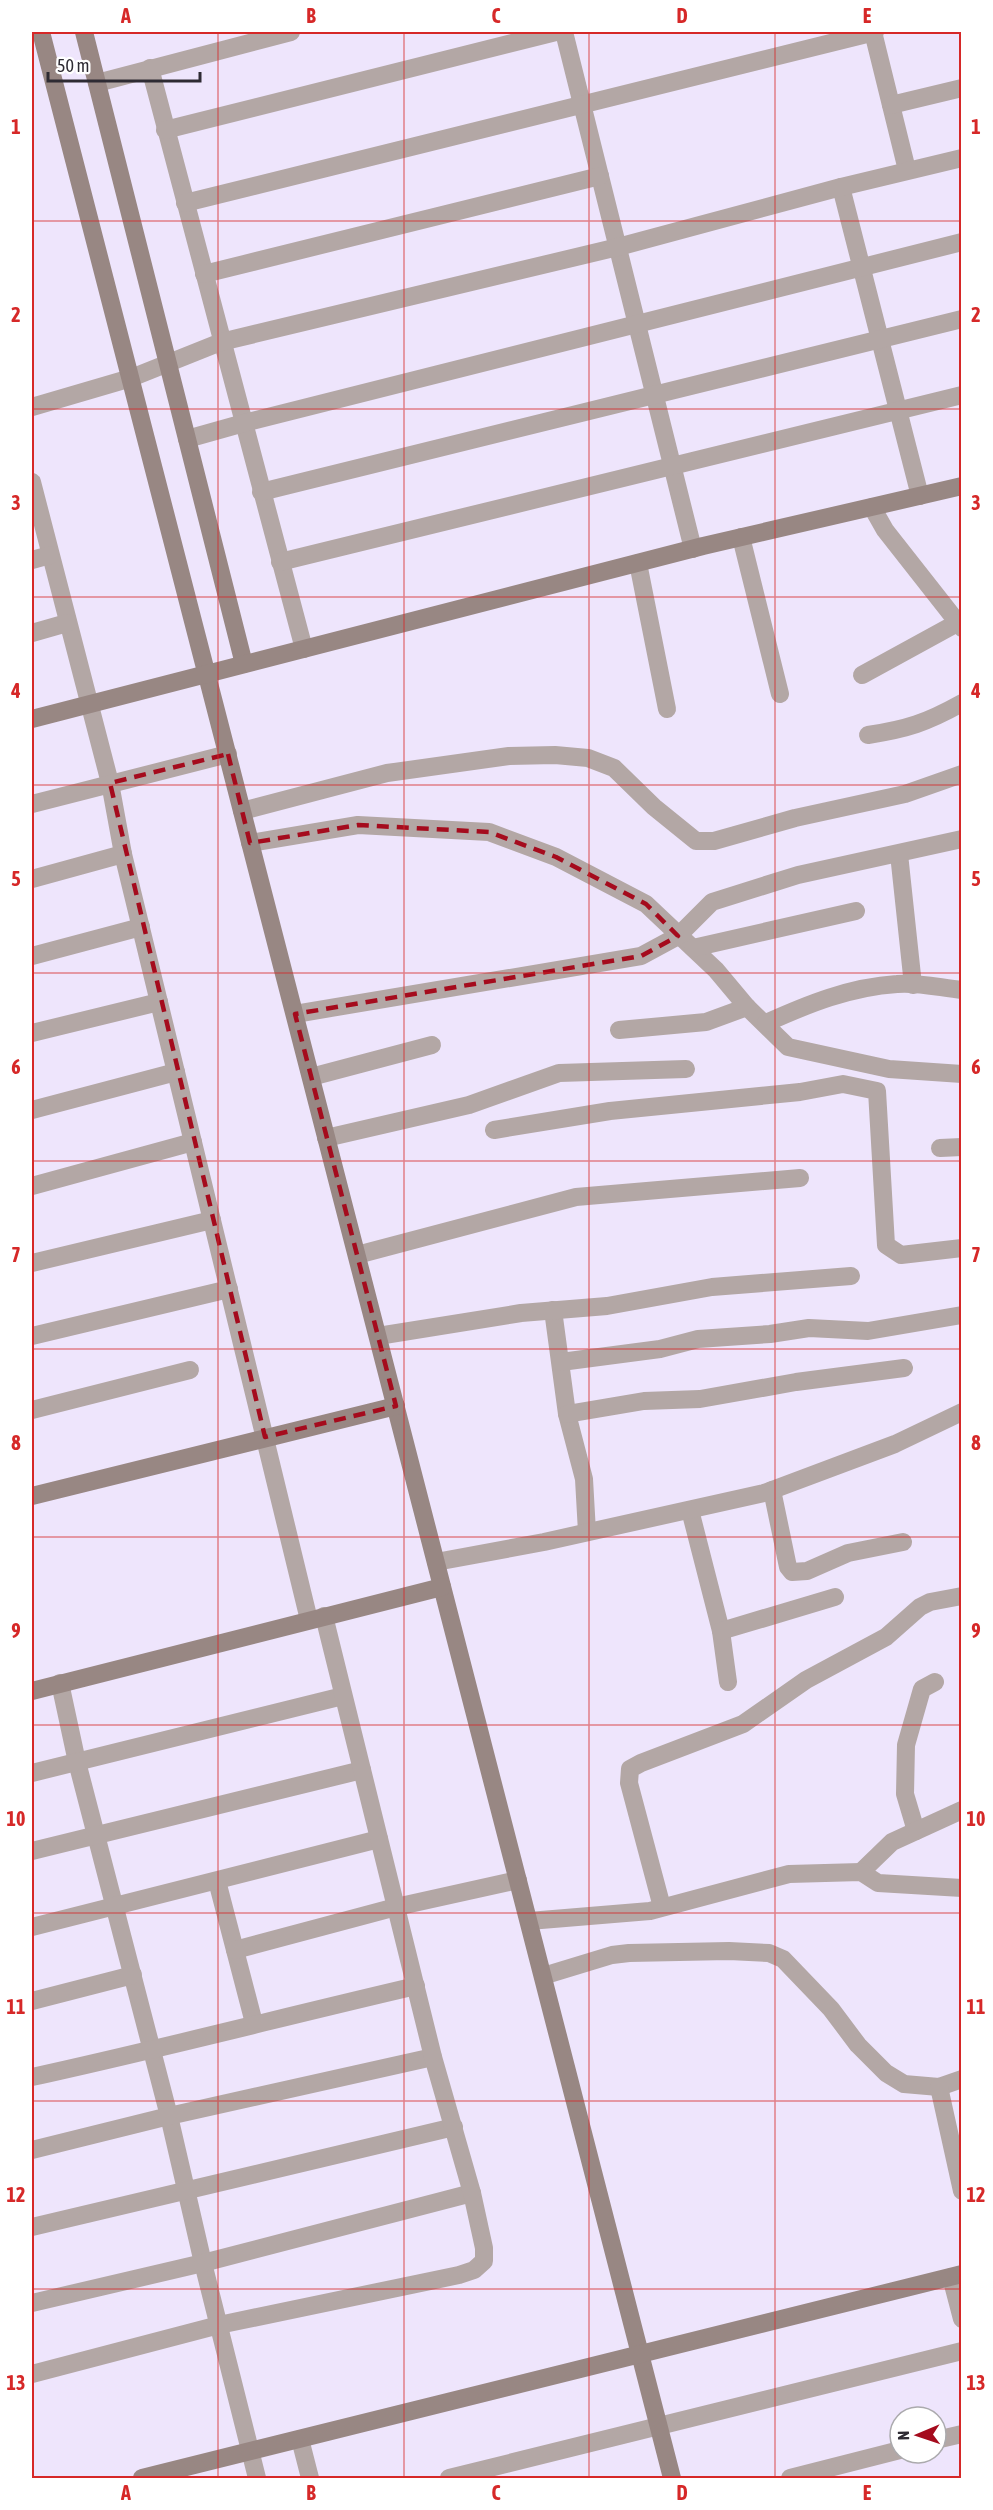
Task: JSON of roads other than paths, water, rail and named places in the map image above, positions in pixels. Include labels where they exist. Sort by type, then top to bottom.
[{"type":"street","points":[[41,32],[672,2478]]},
{"type":"street","points":[[84,32],[244,664]]},
{"type":"street","points":[[97,83],[291,32]]},
{"type":"street","points":[[165,130],[556,32]]},
{"type":"street","points":[[564,32],[693,549]]},
{"type":"street","points":[[185,203],[582,106],[813,38],[874,32],[907,170]]},
{"type":"street","points":[[150,68],[304,649]]},
{"type":"street","points":[[891,105],[962,88]]},
{"type":"street","points":[[32,407],[131,378],[221,342],[618,247],[841,187],[962,158]]},
{"type":"street","points":[[204,274],[600,176]]},
{"type":"street","points":[[841,187],[920,496]]},
{"type":"street","points":[[187,440],[243,423],[962,243]]},
{"type":"street","points":[[261,492],[962,319]]},
{"type":"street","points":[[280,562],[962,395]]},
{"type":"street","points":[[32,483],[87,705],[110,783],[123,854],[265,1437],[316,1618],[344,1696],[433,2057],[472,2193],[484,2248],[484,2261],[474,2270],[459,2275],[219,2325],[32,2374]]},
{"type":"street","points":[[32,719],[693,549],[962,486]]},
{"type":"street","points":[[862,675],[959,625],[885,530],[872,507]]},
{"type":"street","points":[[741,537],[780,694]]},
{"type":"street","points":[[32,560],[50,555]]},
{"type":"street","points":[[638,563],[667,709]]},
{"type":"street","points":[[32,633],[67,623]]},
{"type":"street","points":[[867,735],[906,729],[929,722],[962,703]]},
{"type":"street","points":[[32,804],[228,754]]},
{"type":"street","points":[[242,811],[387,772],[509,756],[555,754],[588,758],[614,768],[654,807],[696,841],[714,841],[795,818],[905,794],[962,774]]},
{"type":"street","points":[[250,843],[358,825],[489,832],[556,857],[646,904],[716,970],[747,1007],[788,1047],[889,1069],[962,1074]]},
{"type":"street","points":[[295,1014],[641,956],[678,936],[712,902],[798,875],[960,843]]},
{"type":"street","points":[[32,879],[123,854]]},
{"type":"street","points":[[899,854],[913,985]]},
{"type":"street","points":[[693,948],[856,911]]},
{"type":"street","points":[[32,956],[141,927]]},
{"type":"street","points":[[765,1023],[817,1000],[860,989],[900,983],[962,990]]},
{"type":"street","points":[[32,1033],[159,1002]]},
{"type":"street","points":[[619,1030],[706,1022],[747,1007]]},
{"type":"street","points":[[311,1077],[432,1045]]},
{"type":"street","points":[[326,1138],[469,1105],[559,1073],[686,1069]]},
{"type":"street","points":[[32,1110],[176,1072]]},
{"type":"street","points":[[494,1130],[610,1111],[800,1092],[843,1084],[877,1091],[886,1245],[901,1255],[962,1248]]},
{"type":"street","points":[[32,1186],[193,1142]]},
{"type":"street","points":[[940,1148],[962,1147]]},
{"type":"street","points":[[357,1255],[576,1197],[800,1178]]},
{"type":"street","points":[[32,1263],[212,1220]]},
{"type":"street","points":[[378,1336],[521,1312],[607,1306],[712,1287],[851,1276]]},
{"type":"street","points":[[32,1336],[229,1288]]},
{"type":"street","points":[[554,1310],[567,1414],[584,1479],[587,1532]]},
{"type":"street","points":[[561,1362],[660,1348],[698,1339],[770,1334],[809,1328],[868,1331],[962,1315]]},
{"type":"street","points":[[567,1414],[644,1401],[700,1399],[796,1382],[904,1368]]},
{"type":"street","points":[[32,1410],[190,1370]]},
{"type":"street","points":[[32,1497],[396,1406]]},
{"type":"street","points":[[436,1562],[690,1510],[772,1490],[895,1444],[962,1412]]},
{"type":"street","points":[[772,1490],[788,1567],[792,1572],[807,1572],[848,1553],[903,1542]]},
{"type":"street","points":[[690,1510],[720,1631],[728,1682]]},
{"type":"street","points":[[32,1691],[442,1587]]},
{"type":"street","points":[[662,1907],[630,1782],[630,1769],[642,1762],[743,1724],[806,1680],[886,1637],[920,1607],[930,1602],[962,1596]]},
{"type":"street","points":[[720,1631],[835,1597]]},
{"type":"street","points":[[916,1831],[905,1794],[906,1745],[922,1689],[935,1682]]},
{"type":"street","points":[[60,1683],[76,1761],[169,2116],[257,2478]]},
{"type":"street","points":[[32,1773],[344,1696]]},
{"type":"street","points":[[32,1851],[362,1770]]},
{"type":"street","points":[[861,1872],[892,1842],[962,1810]]},
{"type":"street","points":[[32,1928],[379,1839]]},
{"type":"street","points":[[529,1921],[650,1911],[789,1874],[861,1872],[878,1883],[962,1888]]},
{"type":"street","points":[[235,1950],[396,1907],[518,1880]]},
{"type":"street","points":[[217,1881],[254,2023]]},
{"type":"street","points":[[543,1976],[612,1955],[629,1953],[729,1951],[769,1953],[783,1959],[823,2000],[858,2045],[886,2073],[904,2084],[939,2087],[962,2079]]},
{"type":"street","points":[[32,2001],[133,1975]]},
{"type":"street","points":[[32,2077],[151,2051],[254,2023],[416,1986]]},
{"type":"street","points":[[32,2150],[169,2116],[433,2057]]},
{"type":"street","points":[[939,2087],[962,2192]]},
{"type":"street","points":[[32,2227],[454,2127]]},
{"type":"street","points":[[32,2303],[203,2263],[472,2193]]},
{"type":"street","points":[[142,2478],[194,2472],[251,2451],[640,2352],[956,2275],[962,2319]]},
{"type":"street","points":[[449,2478],[962,2351]]},
{"type":"street","points":[[300,2439],[310,2478]]},
{"type":"street","points":[[790,2478],[888,2453]]}]
